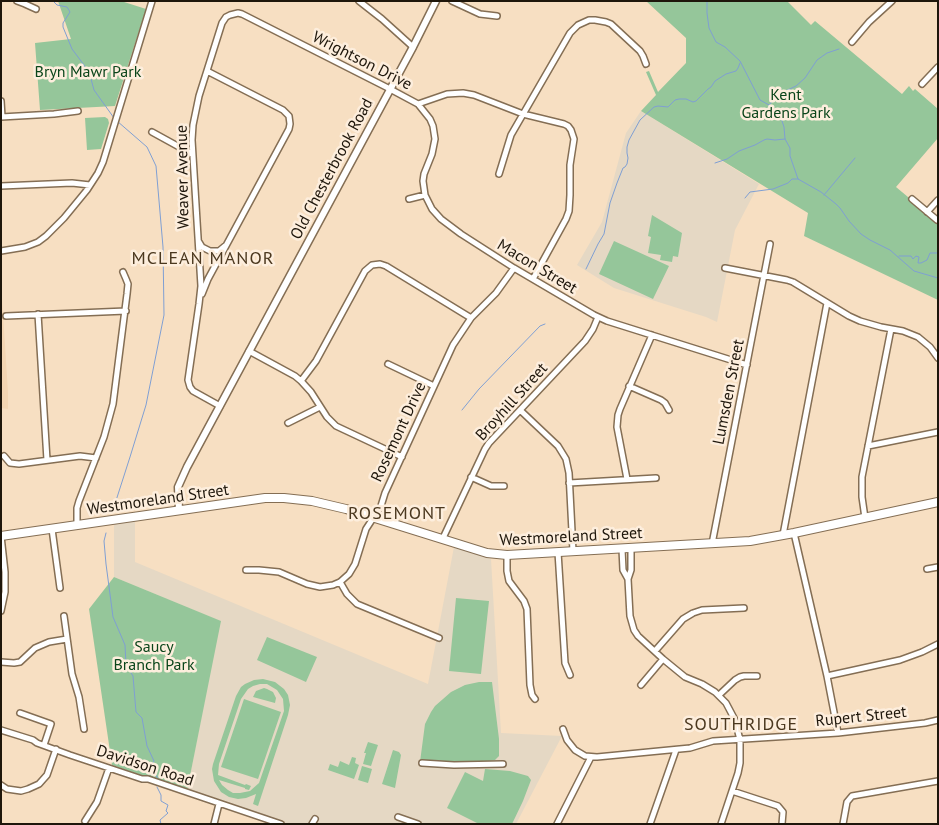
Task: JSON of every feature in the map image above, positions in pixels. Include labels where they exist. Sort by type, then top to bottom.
[{"type":"main road","name":"Westmoreland Street","points":[[1,536],[265,498],[279,498],[312,501],[373,517],[487,553],[507,555],[750,541],[938,502]]},
{"type":"street","points":[[17,1],[36,9]]},
{"type":"street","points":[[1,251],[25,248],[42,240],[60,223],[90,185],[101,166],[152,1]]},
{"type":"street","points":[[359,1],[413,47]]},
{"type":"street","name":"Old Chesterbrook Road","points":[[179,510],[178,487],[180,481],[436,1]]},
{"type":"street","points":[[452,1],[480,14],[497,16]]},
{"type":"street","points":[[852,42],[869,22],[892,1]]},
{"type":"street","name":"Wrightson Drive","points":[[222,23],[230,15],[242,14],[418,104],[447,94],[463,93],[474,95],[523,114],[564,124],[571,130]]},
{"type":"street","points":[[499,174],[509,142],[523,114],[570,33],[582,22],[595,20],[611,24],[640,51],[646,64]]},
{"type":"street","name":"Weaver Avenue","points":[[220,406],[193,391],[188,380],[201,286],[192,140],[195,110],[222,23]]},
{"type":"street","points":[[922,84],[938,67]]},
{"type":"street","points":[[199,304],[208,279],[290,126],[289,116],[283,110],[207,71]]},
{"type":"street","points":[[1,101],[2,117],[78,111]]},
{"type":"street","points":[[409,200],[425,195],[424,174],[432,154],[435,139],[430,119],[418,104]]},
{"type":"street","points":[[533,279],[566,219],[570,195],[570,165],[574,139],[571,130],[576,126]]},
{"type":"street","points":[[152,132],[192,154]]},
{"type":"street","points":[[1,186],[72,183],[90,185]]},
{"type":"street","name":"Macon Street","points":[[425,195],[440,219],[514,268],[598,317],[747,365]]},
{"type":"street","points":[[912,199],[937,220]]},
{"type":"street","points":[[927,212],[938,200]]},
{"type":"street","points":[[198,240],[202,247],[210,251],[219,251],[227,244]]},
{"type":"street","name":"Lumsden Street","points":[[712,544],[770,244]]},
{"type":"street","points":[[301,381],[316,362],[365,271],[372,265],[380,264],[386,266],[471,318]]},
{"type":"street","name":"Rosemont Drive","points":[[340,582],[356,564],[366,529],[380,506],[453,345],[471,318],[496,293],[514,268]]},
{"type":"street","points":[[725,268],[793,282],[860,321],[903,331],[918,337],[930,347],[938,358]]},
{"type":"street","points":[[77,526],[79,501],[104,438],[112,410],[126,311],[128,284],[123,272]]},
{"type":"street","points":[[783,535],[827,303]]},
{"type":"street","points":[[6,316],[126,311]]},
{"type":"street","points":[[38,314],[47,460]]},
{"type":"street","name":"Broyhill Street","points":[[443,538],[481,455],[520,410],[585,341],[593,330],[598,317]]},
{"type":"street","points":[[865,518],[862,477],[890,329]]},
{"type":"street","points":[[626,479],[617,422],[620,408],[652,335]]},
{"type":"street","points":[[250,351],[301,381],[311,392],[327,417],[336,426],[402,457]]},
{"type":"street","points":[[388,364],[434,386]]},
{"type":"street","points":[[630,386],[661,400],[669,410]]},
{"type":"street","points":[[288,423],[320,407]]},
{"type":"street","points":[[520,410],[563,452],[568,466],[573,551]]},
{"type":"street","points":[[868,446],[938,432]]},
{"type":"street","points":[[4,456],[6,460],[14,464],[80,456],[96,458]]},
{"type":"street","points":[[471,477],[491,486],[504,486]]},
{"type":"street","points":[[569,482],[656,478]]},
{"type":"street","points":[[52,529],[60,588]]},
{"type":"street","points":[[794,533],[827,676],[838,733]]},
{"type":"street","points":[[1,536],[5,572],[5,592],[1,611]]},
{"type":"street","points":[[622,548],[624,570],[628,579],[630,616],[638,636],[685,677],[709,687],[719,695],[726,703],[735,720],[740,740],[740,763],[721,824]]},
{"type":"street","points":[[628,579],[631,570],[631,548]]},
{"type":"street","points":[[558,552],[564,663],[570,675]]},
{"type":"street","points":[[507,555],[509,581],[524,601],[527,609],[530,686],[535,699]]},
{"type":"street","points":[[927,569],[938,567]]},
{"type":"street","points":[[246,570],[278,572],[307,584],[320,586],[340,582],[347,594],[357,604],[439,638]]},
{"type":"street","points":[[655,651],[683,620],[693,613],[702,610],[744,608]]},
{"type":"street","points":[[64,616],[72,674],[79,696],[84,729]]},
{"type":"street","points":[[1,662],[7,664],[20,662],[35,648],[49,642],[67,639]]},
{"type":"street","points":[[827,676],[900,660],[938,644]]},
{"type":"street","points":[[641,685],[663,659]]},
{"type":"street","points":[[719,695],[735,680],[744,676],[757,676]]},
{"type":"street","points":[[20,713],[51,724],[44,745]]},
{"type":"street","name":"Rupert Street","points":[[591,757],[676,750],[713,742],[838,733],[938,720]]},
{"type":"street","points":[[557,824],[591,757],[574,750],[567,740],[563,729]]},
{"type":"street","name":"Davidson Road","points":[[1,730],[70,755],[281,824]]},
{"type":"street","points":[[1,785],[8,789],[21,791],[39,784],[48,774],[56,749]]},
{"type":"street","points":[[650,824],[676,750]]},
{"type":"street","points":[[422,764],[503,764]]},
{"type":"street","points":[[86,821],[97,802],[109,768]]},
{"type":"street","points":[[843,824],[847,802],[852,796],[938,782]]},
{"type":"street","points":[[732,791],[780,804],[783,812],[782,824]]},
{"type":"street","points":[[214,824],[219,804]]},
{"type":"street","points":[[398,817],[418,824]]},
{"type":"shaded area","points":[[641,111],[759,184],[735,230],[717,322],[614,288],[577,265],[602,222],[626,133]]},
{"type":"shaded area","points":[[1,282],[8,393],[8,409],[1,408]]},
{"type":"shaded area","points":[[135,518],[135,562],[428,684],[454,547],[491,559],[501,733],[562,736],[516,824],[287,824],[187,791],[220,621],[114,577],[114,521]]},
{"type":"green space","name":"Bryn Mawr Park","points":[[58,1],[121,1],[146,9],[115,106],[40,110],[35,43],[71,39]]},
{"type":"green space","name":"Kent Gardens Park","points":[[646,1],[787,1],[811,25],[815,21],[902,94],[909,86],[938,109],[938,138],[896,187],[938,222],[938,300],[804,236],[808,213],[641,111],[656,95],[646,72],[649,71],[658,92],[686,63],[686,38]]},
{"type":"green space","points":[[105,117],[109,123],[101,149],[87,150],[85,118]]},
{"type":"green space","points":[[652,215],[682,233],[678,257],[673,256],[672,262],[660,260],[661,255],[648,253],[651,237],[648,236]]},
{"type":"green space","points":[[614,241],[669,266],[653,299],[599,274]]},
{"type":"green space","name":"Saucy Branch Park","points":[[114,577],[221,621],[187,791],[112,765],[89,609]]},
{"type":"green space","points":[[456,598],[489,601],[481,674],[449,671]]},
{"type":"green space","points":[[267,637],[317,657],[306,682],[257,660]]},
{"type":"green space","points":[[263,679],[275,682],[288,695],[290,705],[258,806],[253,804],[256,794],[238,799],[229,797],[221,792],[214,781],[212,769],[236,696],[241,687],[254,680]],"holes":[[[267,684],[277,690],[283,699],[284,711],[259,783],[250,791],[233,793],[222,785],[219,780],[249,790],[251,786],[218,775],[219,764],[241,699],[248,689],[253,686]]]},
{"type":"green space","points":[[492,682],[499,739],[499,756],[495,760],[477,763],[420,762],[425,724],[435,706],[451,692],[465,685]]},
{"type":"green space","points":[[264,688],[273,692],[276,698],[275,703],[253,697],[256,691]]},
{"type":"green space","points":[[244,699],[281,712],[258,779],[221,767]]},
{"type":"green space","points":[[368,742],[378,745],[371,766],[363,764]]},
{"type":"green space","points":[[393,750],[401,755],[395,788],[382,784]]},
{"type":"green space","points":[[352,757],[356,758],[355,763],[359,765],[354,779],[328,770],[330,764],[338,767],[340,761],[349,765]]},
{"type":"green space","points":[[362,766],[372,769],[368,783],[358,780]]},
{"type":"green space","points":[[485,769],[510,771],[528,776],[531,780],[512,824],[479,824],[447,808],[465,772],[483,781]]},
{"type":"waterway","points":[[53,1],[57,5],[67,7],[70,12],[63,23],[63,27],[72,49],[84,65],[94,90],[114,118]]},
{"type":"waterway","points":[[707,1],[709,28],[716,42],[725,47],[740,61],[760,100],[769,105],[781,118],[785,139],[790,148],[790,156],[798,179],[821,192],[836,204],[861,234],[890,250],[914,271],[938,278]]},
{"type":"waterway","points":[[769,105],[781,93],[796,86],[805,78],[817,60],[827,53],[839,49]]},
{"type":"waterway","points":[[586,269],[604,234],[610,203],[623,168],[627,164],[629,140],[640,120],[654,107],[668,107],[675,100],[679,99],[696,101],[715,81],[726,74],[736,71],[740,63]]},
{"type":"waterway","points":[[113,510],[146,405],[164,315],[163,247],[156,166],[147,147],[117,121]]},
{"type":"waterway","points":[[715,163],[764,140],[785,139]]},
{"type":"waterway","points":[[824,195],[855,158]]},
{"type":"waterway","points":[[745,198],[750,192],[773,189],[788,183],[792,179],[798,179]]},
{"type":"waterway","points":[[899,256],[911,256],[913,259],[916,256],[919,257],[918,263],[921,263],[927,260],[930,253],[938,253]]},
{"type":"waterway","points":[[462,410],[479,389],[540,326],[545,324]]},
{"type":"waterway","points":[[106,533],[104,541],[113,617],[125,645],[126,665],[133,676],[136,712],[142,718],[147,746],[154,761],[151,766],[158,779]]},
{"type":"waterway","points":[[157,787],[161,795],[161,801],[168,805],[166,811],[168,813],[160,820],[161,824]]},
{"type":"district","name":"MCLEAN MANOR","points":[[203,259]]},
{"type":"district","name":"ROSEMONT","points":[[397,514]]},
{"type":"district","name":"SOUTHRIDGE","points":[[741,725]]}]
